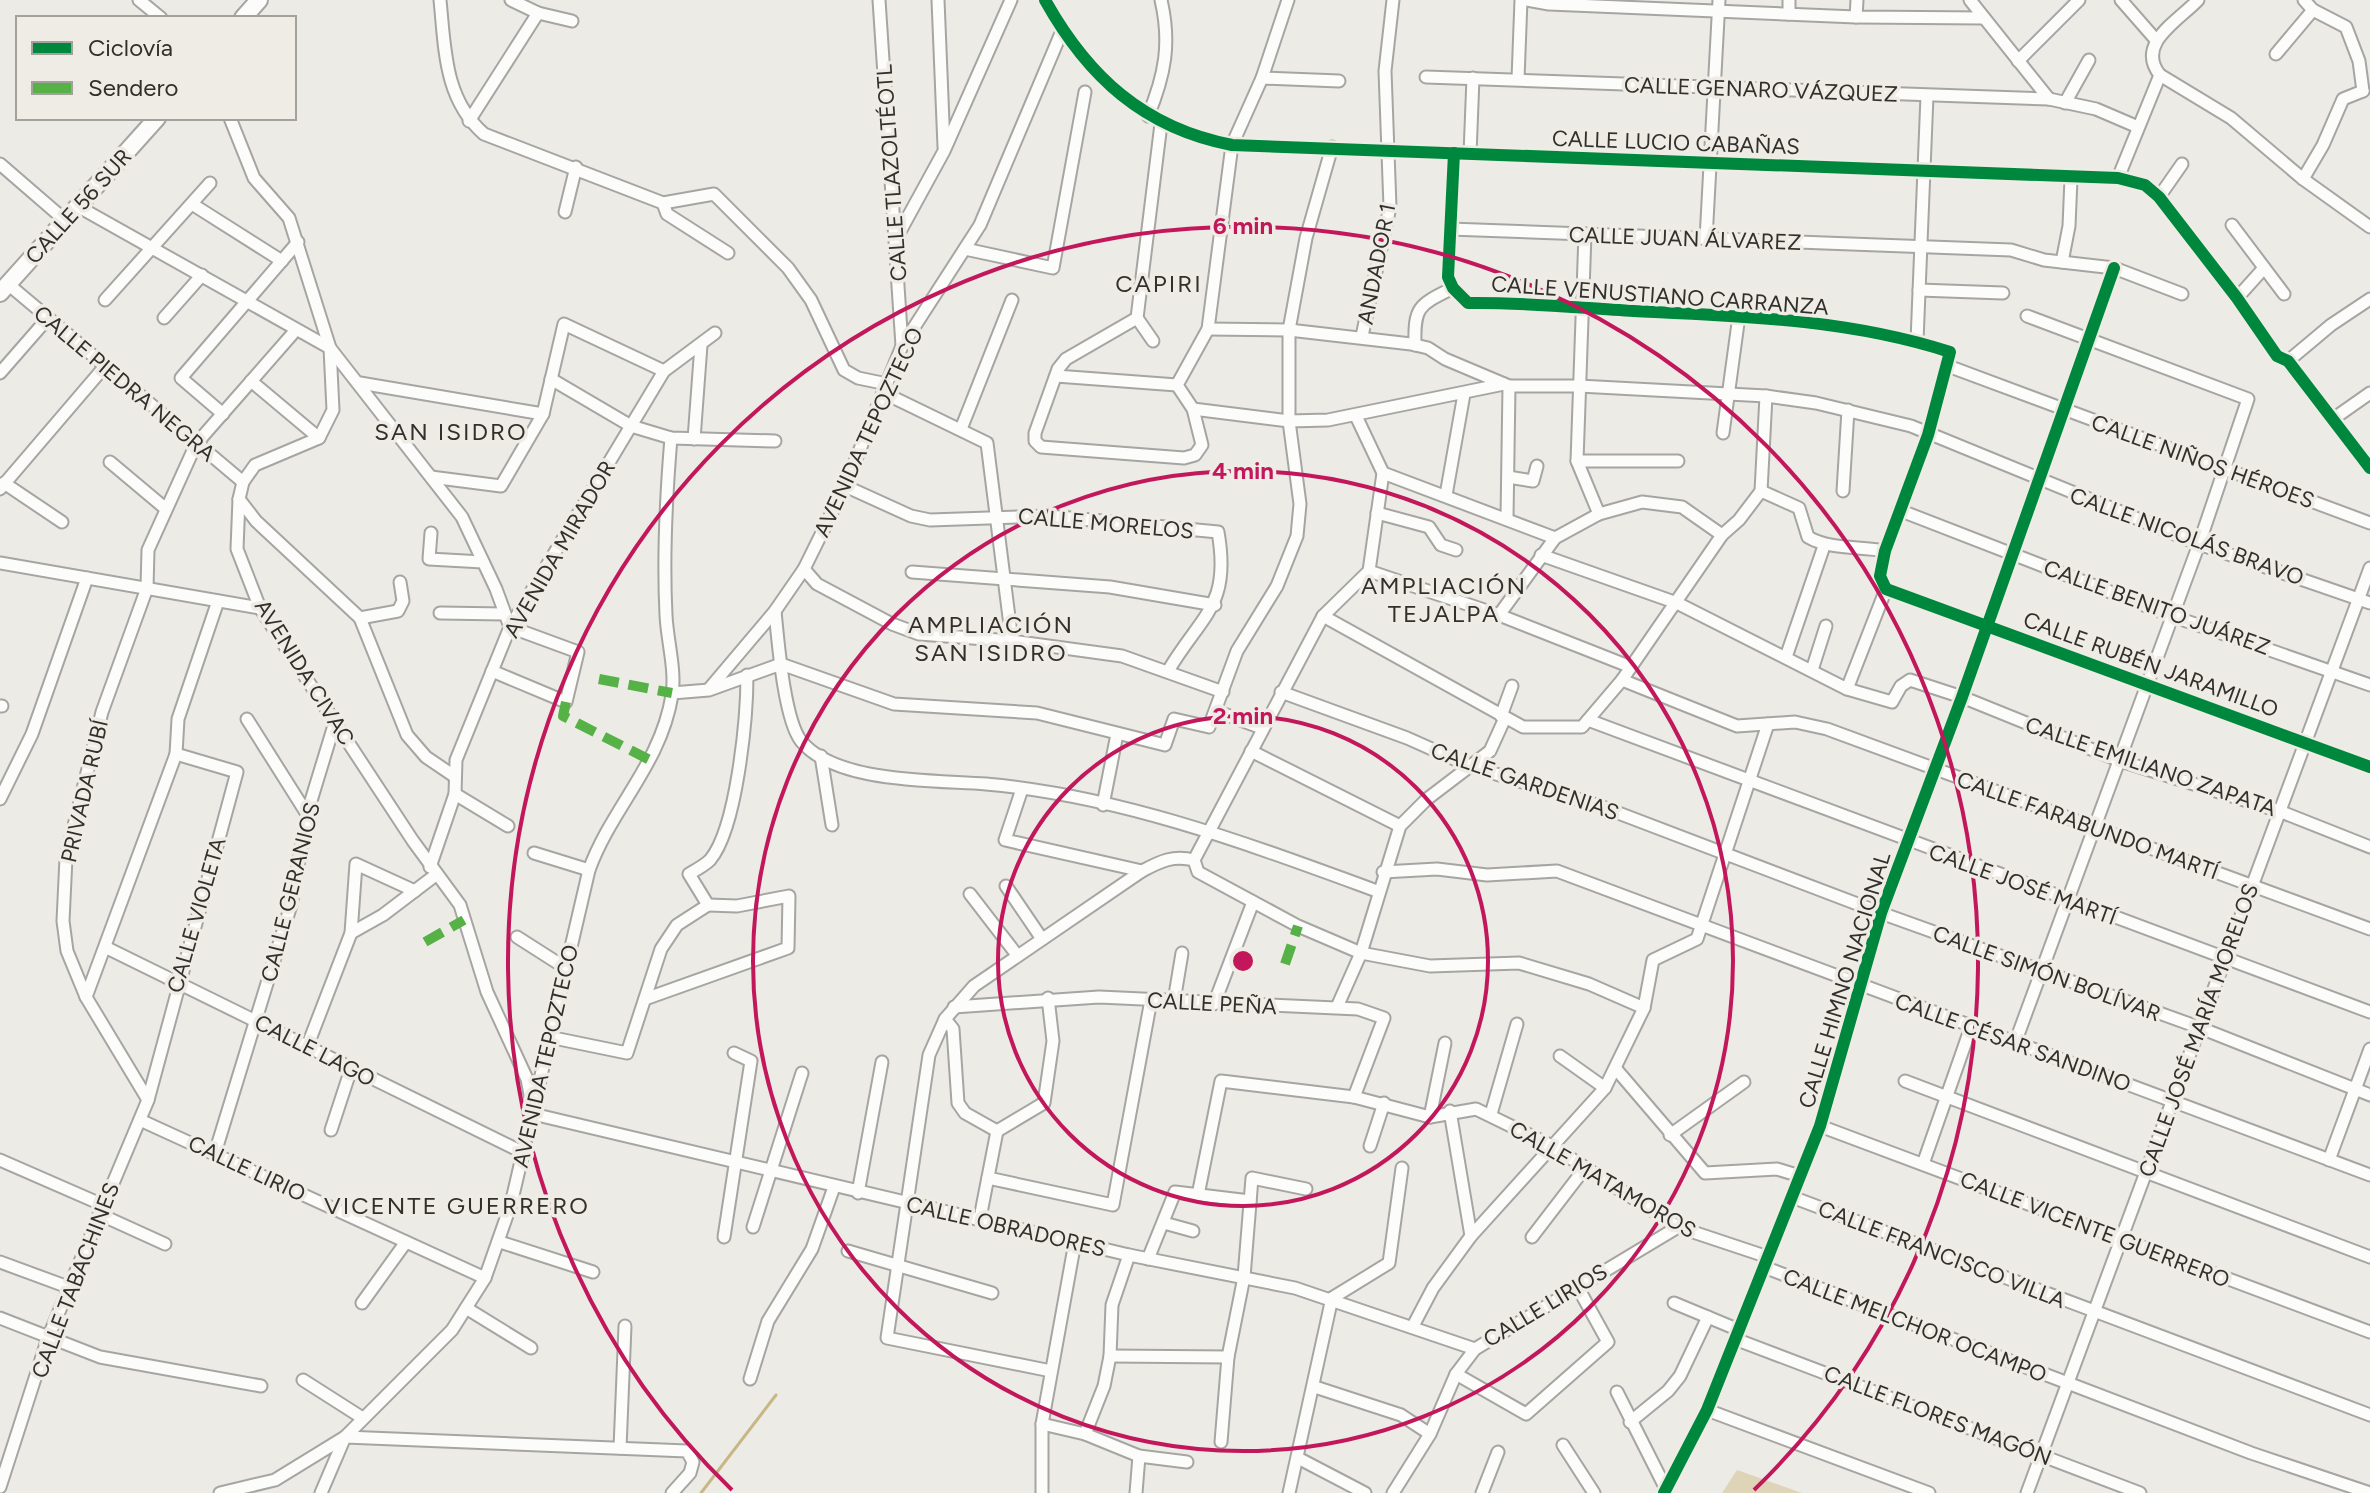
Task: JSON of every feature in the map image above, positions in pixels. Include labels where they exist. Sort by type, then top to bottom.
[{"type":"street","points":[[139,0],[159,16]]},
{"type":"street","points":[[245,16],[259,0]]},
{"type":"street","points":[[440,0],[453,93],[469,121],[484,134],[663,203],[714,194],[788,268],[804,289],[844,370],[886,388],[987,443],[1012,641]]},
{"type":"street","points":[[511,0],[538,13],[572,21]]},
{"type":"street","name":"CALLE TLAZOLTÉOTL","points":[[879,0],[902,346]]},
{"type":"street","points":[[938,0],[944,151]]},
{"type":"street","points":[[895,241],[944,151],[1011,0]]},
{"type":"street","name":"CALLE LUCIO CABAÑAS","points":[[1045,0],[1062,31],[1091,67],[1148,116],[1195,138],[1232,145],[2071,179],[2118,178]]},
{"type":"street","points":[[1148,116],[1167,61],[1166,21],[1161,0]]},
{"type":"street","points":[[1177,385],[1208,329],[1232,145],[1262,78],[1288,0]]},
{"type":"street","name":"ANDADOR 1","points":[[1362,336],[1390,207],[1385,71],[1393,0]]},
{"type":"street","points":[[1518,79],[1524,0],[1719,6],[1856,17],[1984,18]]},
{"type":"street","points":[[1789,0],[1789,14]]},
{"type":"street","points":[[1856,17],[1857,0]]},
{"type":"street","points":[[1970,0],[2049,99]]},
{"type":"street","points":[[2121,0],[2156,40]]},
{"type":"street","points":[[2198,0],[2156,40],[2151,51],[2152,65],[2160,75],[2231,118],[2303,179],[2369,228]]},
{"type":"street","points":[[2303,179],[2323,145],[2343,99],[2367,84],[2346,27],[2313,10],[2304,0]]},
{"type":"street","points":[[2018,61],[2072,2]]},
{"type":"street","points":[[1706,239],[1719,6]]},
{"type":"street","points":[[2276,54],[2313,10]]},
{"type":"street","points":[[469,121],[538,13]]},
{"type":"street","name":"AVENIDA TEPOZTECO","points":[[709,690],[771,616],[804,569],[845,486],[902,346],[980,225],[1062,31]]},
{"type":"street","points":[[2065,103],[2089,60]]},
{"type":"street","points":[[2160,75],[2118,178],[2145,185],[2159,197],[2237,298],[2277,356],[2288,361],[2370,468]]},
{"type":"street","name":"CALLE GENARO VÁZQUEZ","points":[[1426,77],[2049,99],[2096,109],[2138,127]]},
{"type":"street","points":[[1262,78],[1339,81]]},
{"type":"street","points":[[1470,154],[1473,78]]},
{"type":"street","points":[[965,249],[1053,268],[1085,92]]},
{"type":"street","points":[[1917,341],[1927,96]]},
{"type":"street","name":"CALLE 56 SUR","points":[[4,289],[155,120]]},
{"type":"street","points":[[231,120],[254,178],[289,218],[298,242],[330,348],[333,410],[319,438],[262,461],[243,482]]},
{"type":"street","points":[[1153,341],[1137,318],[1161,124]]},
{"type":"street","points":[[671,438],[665,510],[666,615],[672,693],[709,690],[778,664],[894,704],[1033,713],[1165,745],[1174,719],[1209,727],[1237,651],[1277,586],[1297,536],[1300,504],[1289,421],[1289,330],[1306,238],[1332,147]]},
{"type":"street","points":[[1415,345],[1414,318],[1422,303],[1453,288],[1448,277],[1454,153]]},
{"type":"street","points":[[0,164],[66,221]]},
{"type":"street","points":[[2159,197],[2182,164]]},
{"type":"street","points":[[565,212],[576,167]]},
{"type":"street","points":[[2062,262],[2069,226],[2071,179]]},
{"type":"street","points":[[105,300],[210,183]]},
{"type":"street","points":[[663,203],[667,214],[728,253]]},
{"type":"street","points":[[192,204],[282,261]]},
{"type":"street","points":[[79,207],[330,348],[462,517],[510,627],[578,652],[566,702],[492,671]]},
{"type":"street","points":[[2232,225],[2284,294]]},
{"type":"street","name":"CALLE JUAN ÁLVAREZ","points":[[1450,229],[2011,250],[2062,262],[2114,268],[2182,294]]},
{"type":"street","points":[[1585,234],[1585,308],[1577,461],[1599,514]]},
{"type":"street","points":[[223,414],[181,378],[298,242]]},
{"type":"street","name":"CALLE HIMNO NACIONAL","points":[[1665,1491],[1707,1410],[1820,1126],[1881,913],[1962,697],[2114,268]]},
{"type":"street","points":[[2237,298],[2264,268]]},
{"type":"street","points":[[164,318],[202,275]]},
{"type":"street","name":"CALLE VENUSTIANO CARRANZA","points":[[1453,288],[1468,303],[1739,316],[1844,328],[1917,341]]},
{"type":"street","name":"CALLE PIEDRA NEGRA","points":[[4,289],[48,318],[243,482]]},
{"type":"street","points":[[1919,290],[2003,293]]},
{"type":"street","points":[[2288,361],[2331,325],[2370,299]]},
{"type":"street","points":[[961,429],[1012,300]]},
{"type":"street","points":[[1723,433],[1739,316]]},
{"type":"street","points":[[2015,1043],[2065,900],[2199,544],[2248,399],[2027,316]]},
{"type":"street","points":[[0,373],[48,318]]},
{"type":"street","points":[[1137,318],[1066,359],[1056,376],[1035,433],[1035,441],[1041,447],[1184,458],[1195,455],[1202,445],[1193,409],[1177,385]]},
{"type":"street","points":[[431,477],[501,486],[543,414],[564,324],[664,371]]},
{"type":"street","points":[[1208,329],[1289,330],[1362,336],[1415,345],[1507,385]]},
{"type":"street","points":[[147,588],[148,550],[196,444],[295,331]]},
{"type":"street","name":"AVENIDA MIRADOR","points":[[434,870],[455,794],[456,760],[510,627],[664,371],[715,333]]},
{"type":"street","name":"CALLE NIÑOS HÉROES","points":[[1917,341],[1950,352],[1948,366],[2370,523]]},
{"type":"street","points":[[694,439],[701,345]]},
{"type":"street","points":[[62,522],[2,486],[106,365]]},
{"type":"street","points":[[1847,689],[1886,589],[1880,576],[1885,551],[1928,435],[1948,366]]},
{"type":"street","points":[[1056,376],[1177,385]]},
{"type":"street","points":[[551,379],[631,426],[671,438],[775,441]]},
{"type":"street","points":[[251,381],[319,438]]},
{"type":"street","points":[[360,383],[543,414]]},
{"type":"street","points":[[1193,409],[1289,421],[1356,416],[1507,385]]},
{"type":"street","points":[[1507,385],[1507,518]]},
{"type":"street","name":"CALLE NICOLÁS BRAVO","points":[[1507,385],[1729,393],[1848,410],[1911,426],[2199,544],[2370,603]]},
{"type":"street","points":[[2333,419],[2370,393]]},
{"type":"street","points":[[1446,495],[1464,394]]},
{"type":"street","points":[[1323,616],[1523,727],[1585,723],[1622,680],[1722,535],[1739,520],[1761,491],[1766,396]]},
{"type":"street","points":[[1843,491],[1848,410]]},
{"type":"street","points":[[1356,416],[1383,473],[1369,571],[1323,616],[1194,860],[1198,872],[1361,953],[1430,966],[1519,963],[1589,984],[1644,1008]]},
{"type":"street","points":[[1577,461],[1678,461]]},
{"type":"street","points":[[110,462],[166,509]]},
{"type":"street","points":[[1508,477],[1533,481],[1537,466]]},
{"type":"street","points":[[1383,473],[1555,538]]},
{"type":"street","name":"AVENIDA CIVAC","points":[[243,482],[239,499],[237,549],[260,608],[460,905],[487,992],[527,1079],[533,1114]]},
{"type":"street","name":"CALLE MORELOS","points":[[845,486],[911,516],[952,520],[994,515],[1122,522],[1218,532],[1222,583],[1215,605]]},
{"type":"street","points":[[1761,491],[1799,508],[1808,537],[1824,546],[1849,544],[1885,551]]},
{"type":"street","points":[[239,499],[256,521],[360,618],[407,735],[426,757],[454,776]]},
{"type":"street","points":[[1499,615],[1555,538],[1599,514],[1642,502],[1682,507],[1722,535]]},
{"type":"street","name":"CALLE BENITO JUÁREZ","points":[[1899,510],[2172,616],[2370,685]]},
{"type":"street","points":[[1377,513],[1429,527],[1441,545],[1456,550]]},
{"type":"street","points":[[431,533],[429,559],[483,562]]},
{"type":"street","points":[[1786,657],[1824,546]]},
{"type":"street","name":"CALLE EMILIANO ZAPATA","points":[[1541,555],[1677,603],[1847,689],[1892,702],[1910,680],[1962,697],[2118,760],[2279,811],[2370,847]]},
{"type":"street","points":[[0,563],[260,608]]},
{"type":"street","name":"CALLE JOSÉ MARÍA MORELOS","points":[[2027,1493],[2370,568]]},
{"type":"street","points":[[804,569],[817,584],[892,624],[919,634],[1012,641],[1122,656],[1223,692]]},
{"type":"street","points":[[1369,571],[1499,615],[1631,667]]},
{"type":"street","points":[[912,572],[1080,584],[1215,605]]},
{"type":"street","points":[[0,799],[32,734],[87,578]]},
{"type":"street","points":[[360,618],[398,611],[403,601],[400,582]]},
{"type":"street","name":"PRIVADA RUBÍ","points":[[86,997],[67,951],[63,921],[66,858],[102,712],[147,588]]},
{"type":"street","name":"CALLE RUBÉN JARAMILLO","points":[[1886,589],[2370,767]]},
{"type":"street","points":[[148,1100],[86,997],[107,948],[176,754],[178,719],[218,601]]},
{"type":"street","points":[[1168,671],[1186,641],[1215,605]]},
{"type":"street","points":[[440,613],[504,614]]},
{"type":"street","points":[[771,616],[778,664],[791,713],[801,741],[821,756],[861,773],[1022,789],[1211,831],[1377,891]]},
{"type":"street","points":[[1812,670],[1826,626]]},
{"type":"street","points":[[708,905],[689,874],[709,861],[723,832],[745,740],[747,675]]},
{"type":"street","name":"CALLE FARABUNDO MARTÍ","points":[[1622,680],[1718,721],[1750,727],[1795,722],[1827,729],[2370,929]]},
{"type":"street","points":[[1337,1007],[1361,953],[1377,891],[1400,826],[1427,799],[1490,751],[1512,686]]},
{"type":"street","name":"CALLE GARDENIAS","points":[[1281,692],[1407,738],[1470,766],[1600,806],[1724,852]]},
{"type":"street","name":"AVENIDA TEPOZTECO","points":[[220,1493],[248,1488],[299,1468],[345,1437],[361,1417],[435,1348],[485,1278],[500,1242],[524,1153],[564,967],[589,870],[610,824],[652,761],[672,693]]},
{"type":"street","points":[[1216,711],[1262,728]]},
{"type":"street","points":[[247,719],[307,814]]},
{"type":"street","name":"CALLE GERANIOS","points":[[215,1153],[291,905],[307,814],[335,722]]},
{"type":"street","name":"CALLE JOSÉ MARTÍ","points":[[1585,723],[2370,1012]]},
{"type":"street","points":[[1413,1326],[1433,1288],[1471,1236],[1550,1145],[1584,1114],[1605,1088],[1644,1008],[1653,960],[1697,939],[1768,724]]},
{"type":"street","points":[[1103,805],[1117,734]]},
{"type":"street","points":[[1251,751],[1400,826]]},
{"type":"street","name":"CALLE VIOLETA","points":[[140,1120],[237,772],[176,754]]},
{"type":"street","points":[[821,756],[832,825]]},
{"type":"street","points":[[1022,789],[1005,840],[1142,871]]},
{"type":"street","points":[[455,794],[508,826]]},
{"type":"street","name":"CALLE SIMÓN BOLÍVAR","points":[[1724,852],[1881,913],[2198,1027],[2370,1095]]},
{"type":"street","points":[[534,853],[589,870]]},
{"type":"street","points":[[1051,1371],[887,1338],[929,1055],[945,1019],[954,1007],[1017,955],[1164,859],[1179,857],[1194,860]]},
{"type":"street","points":[[307,1047],[351,933],[356,864],[415,891]]},
{"type":"street","name":"CALLE CÉSAR SANDINO","points":[[1383,872],[1437,869],[1487,875],[1557,871],[2370,1175]]},
{"type":"street","points":[[351,933],[415,891],[434,870]]},
{"type":"street","points":[[1006,886],[1042,939]]},
{"type":"street","points":[[970,894],[1017,955]]},
{"type":"street","points":[[549,1037],[627,1053],[661,949],[677,925],[708,905],[737,906],[789,896],[788,948],[645,999]]},
{"type":"street","points":[[1214,1004],[1253,902]]},
{"type":"street","points":[[517,937],[564,967]]},
{"type":"street","name":"CALLE LAGO","points":[[107,948],[524,1153]]},
{"type":"street","points":[[1174,1001],[1182,953]]},
{"type":"street","points":[[980,1218],[997,1131],[1044,1103],[1053,1041],[1048,998]]},
{"type":"street","name":"CALLE PEÑA","points":[[954,1007],[1048,998],[1151,1000],[1337,1007],[1384,1018],[1354,1097]]},
{"type":"street","points":[[988,1178],[1113,1205],[1151,1000]]},
{"type":"street","points":[[945,1019],[953,1029],[958,1103],[965,1113],[997,1131]]},
{"type":"street","points":[[1491,1114],[1517,1024]]},
{"type":"street","points":[[1923,1164],[1971,1027]]},
{"type":"street","points":[[1198,1195],[1221,1081],[1354,1097],[1430,1117],[1445,1043]]},
{"type":"street","points":[[2329,1160],[2370,1049]]},
{"type":"street","points":[[724,1237],[751,1061],[734,1053]]},
{"type":"street","points":[[1560,1056],[1605,1088]]},
{"type":"street","points":[[864,1194],[882,1062]]},
{"type":"street","points":[[331,1130],[351,1069]]},
{"type":"street","points":[[1616,1069],[1705,1173],[1777,1169],[1800,1176]]},
{"type":"street","points":[[753,1227],[802,1073]]},
{"type":"street","points":[[1905,1081],[2370,1257]]},
{"type":"street","points":[[1670,1135],[1744,1082]]},
{"type":"street","points":[[1370,1146],[1384,1103]]},
{"type":"street","name":"CALLE MATAMOROS","points":[[1430,1117],[1450,1111],[1476,1109],[1491,1114],[1550,1145],[1678,1227],[1766,1262]]},
{"type":"street","points":[[1450,1111],[1471,1236]]},
{"type":"street","name":"CALLE OBRADORES","points":[[533,1114],[864,1194],[1332,1298],[1475,1349]]},
{"type":"street","name":"CALLE LIRIO","points":[[140,1120],[485,1278]]},
{"type":"street","name":"CALLE TABACHINES","points":[[0,1487],[48,1338],[140,1120]]},
{"type":"street","name":"CALLE VICENTE GUERRERO","points":[[1820,1126],[2370,1332]]},
{"type":"street","points":[[0,1160],[165,1244]]},
{"type":"street","points":[[1289,1493],[1315,1387],[1332,1298],[1389,1263],[1402,1168]]},
{"type":"street","points":[[1532,1237],[1585,1168]]},
{"type":"street","points":[[1221,1442],[1228,1357],[1244,1277],[1252,1178],[1306,1189]]},
{"type":"street","points":[[750,1379],[768,1321],[812,1249],[834,1187]]},
{"type":"street","points":[[1148,1259],[1175,1192],[1250,1201]]},
{"type":"street","name":"CALLE FRANCISCO VILLA","points":[[1792,1197],[2370,1415]]},
{"type":"street","points":[[1164,1223],[1193,1231]]},
{"type":"street","name":"CALLE LIRIOS","points":[[1393,1493],[1430,1434],[1456,1374],[1475,1349],[1678,1227]]},
{"type":"street","points":[[362,1303],[406,1242]]},
{"type":"street","points":[[500,1242],[593,1272]]},
{"type":"street","points":[[1042,1493],[1042,1424],[1075,1242]]},
{"type":"street","points":[[848,1251],[992,1293]]},
{"type":"street","points":[[1085,1434],[1104,1386],[1110,1356],[1112,1305],[1129,1255]]},
{"type":"street","points":[[0,1262],[68,1287]]},
{"type":"street","name":"CALLE MELCHOR OCAMPO","points":[[1766,1262],[2067,1383],[2251,1453],[2370,1493]]},
{"type":"street","points":[[1456,1374],[1526,1414],[1608,1342],[1577,1286]]},
{"type":"street","name":"CALLE FLORES MAGÓN","points":[[1674,1303],[1708,1317],[1737,1335],[2140,1493]]},
{"type":"street","points":[[466,1308],[531,1348]]},
{"type":"street","points":[[1630,1422],[1668,1391],[1680,1376],[1708,1317]]},
{"type":"street","points":[[0,1318],[100,1357],[261,1386]]},
{"type":"street","points":[[620,1448],[625,1326]]},
{"type":"street","points":[[1110,1356],[1228,1357]]},
{"type":"street","points":[[303,1380],[361,1417]]},
{"type":"street","points":[[1315,1387],[1366,1400],[1401,1415],[1430,1434]]},
{"type":"street","points":[[1617,1392],[1665,1491]]},
{"type":"street","points":[[1707,1410],[1929,1493]]},
{"type":"street","points":[[1042,1424],[1085,1434],[1139,1456],[1187,1462]]},
{"type":"street","points":[[321,1493],[345,1437],[687,1451],[693,1462],[690,1473],[672,1493]]},
{"type":"street","points":[[1563,1445],[1594,1493]]},
{"type":"street","points":[[1482,1493],[1498,1452]]},
{"type":"street","points":[[1136,1493],[1139,1456]]},
{"type":"street","points":[[1298,1458],[1365,1493]]},
{"type":"street","points":[[248,1488],[262,1493]]},
{"type":"shaded area","points":[[1737,1470],[1802,1493],[1722,1493]]},
{"type":"waterway","points":[[701,1493],[776,1395]]},
{"type":"marked path","points":[[599,679],[672,693]]},
{"type":"marked path","points":[[566,702],[563,716],[652,761]]},
{"type":"marked path","points":[[425,942],[464,920]]},
{"type":"marked path","points":[[1285,964],[1298,926]]},
{"type":"cycle path","points":[[1045,0],[1080,53],[1122,95],[1172,126],[1232,145],[2118,178],[2145,185],[2159,197],[2237,298],[2277,356],[2288,361],[2370,468]]},
{"type":"cycle path","points":[[1454,153],[1448,277],[1453,288],[1468,303],[1530,304],[1794,321],[1873,332],[1950,352],[1928,435],[1885,551],[1880,576],[1886,589],[2370,767]]},
{"type":"cycle path","points":[[1664,1493],[1707,1410],[1820,1126],[1881,913],[1962,697],[2114,268]]},
{"type":"district","name":"CAPIRI","points":[[1159,284]]},
{"type":"district","name":"SAN ISIDRO","points":[[451,432]]},
{"type":"district","name":"AMPLIACIÓN TEJALPA","points":[[1444,600]]},
{"type":"district","name":"AMPLIACIÓN SAN ISIDRO","points":[[991,639]]},
{"type":"district","name":"VICENTE GUERRERO","points":[[457,1206]]}]
